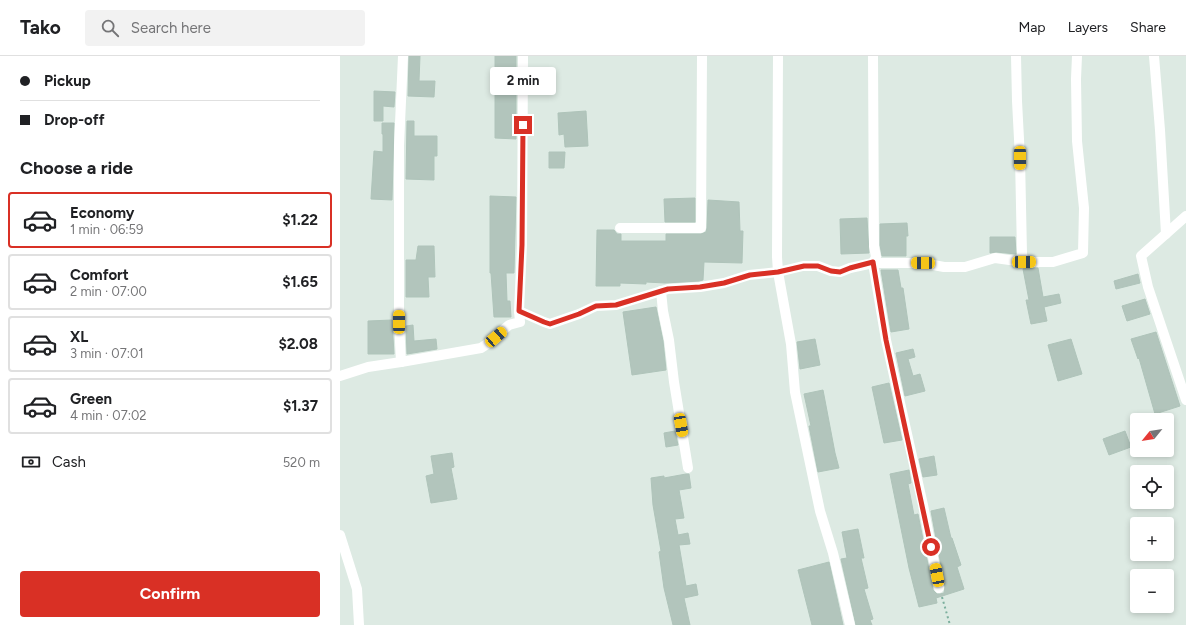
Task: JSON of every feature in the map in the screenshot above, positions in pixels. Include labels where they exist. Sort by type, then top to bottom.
[{"type":"street","points":[[401,362],[399,314],[399,154],[403,56]]},
{"type":"street","points":[[340,376],[368,367],[480,348],[510,326],[520,322],[519,311],[522,237],[522,56]]},
{"type":"street","points":[[620,228],[701,228],[702,56]]},
{"type":"street","points":[[778,56],[778,272],[791,344],[796,392],[818,504],[833,553],[850,625]]},
{"type":"street","points":[[873,56],[874,246],[876,257],[873,262],[886,340],[923,505],[939,588]]},
{"type":"street","points":[[1016,56],[1022,254],[1024,262]]},
{"type":"street","points":[[519,311],[550,324],[579,314],[596,306],[616,305],[668,289],[700,287],[724,283],[750,275],[778,272],[804,266],[818,266],[831,271],[840,272],[873,262],[923,263],[944,267],[965,267],[995,258],[1024,262],[1053,262],[1083,253],[1084,208],[1077,141],[1077,56]]},
{"type":"street","points":[[1154,56],[1166,234]]},
{"type":"street","points":[[1186,216],[1141,256],[1148,287],[1186,400]]},
{"type":"street","points":[[661,291],[688,468]]},
{"type":"street","points":[[340,535],[357,589],[359,625]]},
{"type":"path","points":[[939,588],[950,625]]},
{"type":"building","points":[[409,56],[420,56],[419,81],[435,81],[434,97],[408,96]]},
{"type":"building","points":[[495,56],[516,56],[516,139],[495,138]]},
{"type":"building","points":[[374,91],[395,92],[394,107],[383,106],[383,121],[374,121]]},
{"type":"building","points":[[586,111],[588,146],[565,147],[564,134],[559,135],[558,113]]},
{"type":"building","points":[[407,121],[414,121],[414,136],[437,136],[437,156],[434,156],[434,180],[406,179]]},
{"type":"building","points":[[382,123],[394,123],[392,200],[371,199],[374,151],[383,152]]},
{"type":"building","points":[[549,152],[565,152],[564,168],[549,168]]},
{"type":"building","points":[[490,196],[516,197],[514,273],[506,273],[507,301],[510,301],[511,317],[494,317],[490,273]]},
{"type":"building","points":[[695,198],[695,222],[665,222],[664,199]]},
{"type":"building","points":[[708,200],[739,202],[740,231],[743,231],[742,263],[704,262],[703,280],[699,281],[665,283],[646,282],[646,284],[620,283],[620,286],[596,286],[597,230],[614,230],[617,234],[621,234],[621,241],[666,241],[666,234],[701,234],[706,232],[707,228]]},
{"type":"building","points":[[867,218],[869,253],[841,254],[840,219]]},
{"type":"building","points":[[907,223],[908,236],[906,236],[906,256],[882,256],[880,245],[880,224]]},
{"type":"building","points":[[990,237],[1015,237],[1016,254],[996,252],[990,253]]},
{"type":"building","points":[[418,246],[434,246],[435,277],[428,277],[429,297],[406,297],[406,260],[416,260]]},
{"type":"building","points":[[1038,268],[1043,297],[1059,294],[1061,303],[1044,307],[1047,321],[1031,324],[1026,300],[1029,300],[1023,269]]},
{"type":"building","points":[[881,270],[898,270],[901,288],[903,288],[909,329],[891,332]]},
{"type":"building","points":[[1138,274],[1140,283],[1116,289],[1114,281]]},
{"type":"building","points":[[1145,299],[1150,314],[1127,321],[1122,306]]},
{"type":"building","points":[[656,307],[663,341],[666,370],[632,375],[623,312]]},
{"type":"building","points":[[392,320],[394,354],[368,354],[368,321]]},
{"type":"building","points":[[413,325],[414,341],[436,339],[437,349],[407,354],[406,326]]},
{"type":"building","points":[[1156,332],[1180,406],[1155,413],[1139,358],[1138,359],[1131,339]]},
{"type":"building","points":[[815,339],[820,365],[800,369],[797,342]]},
{"type":"building","points":[[1071,339],[1082,374],[1058,381],[1048,345]]},
{"type":"building","points":[[913,349],[915,357],[908,359],[913,376],[920,374],[925,391],[905,396],[896,353]]},
{"type":"building","points":[[889,383],[902,440],[884,443],[872,387]]},
{"type":"building","points":[[823,390],[839,468],[818,472],[809,426],[811,426],[804,394]]},
{"type":"building","points":[[675,431],[678,445],[666,447],[664,433]]},
{"type":"building","points":[[1125,431],[1130,447],[1109,455],[1103,439]]},
{"type":"building","points":[[452,453],[454,467],[451,468],[457,499],[431,503],[426,476],[434,474],[431,456]]},
{"type":"building","points":[[934,456],[937,475],[923,477],[919,459]]},
{"type":"building","points":[[909,470],[911,483],[908,484],[914,515],[918,514],[933,590],[937,594],[944,593],[945,587],[931,511],[944,508],[951,538],[961,565],[957,567],[964,589],[936,598],[937,603],[919,607],[909,568],[890,474]]},
{"type":"building","points":[[689,474],[691,488],[679,490],[684,518],[675,519],[678,535],[688,533],[690,544],[679,545],[686,586],[696,584],[698,595],[684,598],[690,625],[673,625],[664,588],[659,552],[661,551],[653,505],[651,478],[664,476],[664,478]]},
{"type":"building","points":[[858,529],[864,558],[861,558],[868,588],[864,589],[873,619],[870,620],[872,625],[856,625],[841,559],[847,558],[842,532]]},
{"type":"building","points":[[829,562],[843,625],[812,625],[798,570]]},
{"type":"route","points":[[523,125],[522,245],[519,311],[544,322],[550,324],[579,314],[596,306],[616,305],[668,289],[700,287],[724,283],[750,275],[778,272],[804,266],[818,266],[831,271],[840,272],[873,262],[886,340],[931,547]]}]
